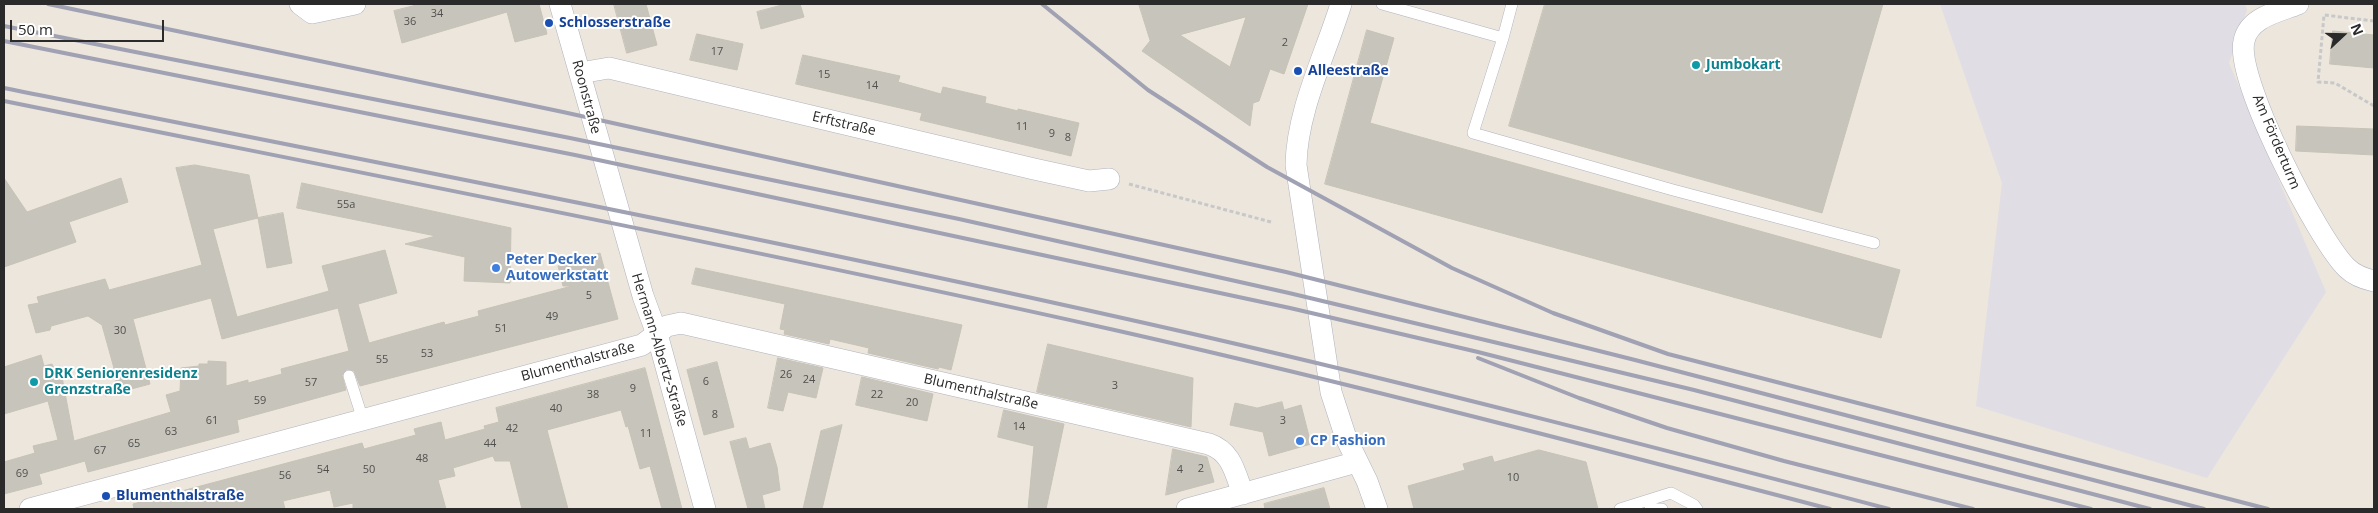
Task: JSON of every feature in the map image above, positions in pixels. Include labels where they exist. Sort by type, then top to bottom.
[{"type":"street","points":[[300,4],[312,13],[355,4]]},
{"type":"street","name":"Roonstraße","points":[[560,4],[612,190]]},
{"type":"street","points":[[1341,4],[1316,76],[1296,148],[1296,165],[1331,392],[1336,411],[1367,481],[1377,509]]},
{"type":"street","name":"Am Förderturm","points":[[2298,4],[2262,18],[2253,24],[2248,32],[2243,49],[2250,80],[2288,174],[2320,233],[2348,270],[2374,281]]},
{"type":"street","name":"Erftstraße","points":[[580,73],[610,68],[1034,170],[1089,181],[1109,179]]},
{"type":"street","name":"Hermann-Albertz-Straße","points":[[612,190],[643,296],[657,334],[705,509]]},
{"type":"street","name":"Blumenthalstraße","points":[[30,509],[642,345],[668,326],[681,323],[1209,444],[1222,450],[1231,460],[1243,494]]},
{"type":"street","points":[[1186,509],[1357,462]]},
{"type":"lane","points":[[1382,4],[1503,38]]},
{"type":"lane","points":[[1512,4],[1473,133],[1673,190],[1874,243]]},
{"type":"lane","points":[[349,376],[363,420]]},
{"type":"lane","points":[[1620,509],[1672,493],[1694,504],[1697,509]]},
{"type":"lane","points":[[1650,509],[1662,509]]},
{"type":"path","points":[[2374,21],[2324,16],[2318,82],[2336,83],[2374,106]]},
{"type":"path","points":[[1109,179],[1271,222]]},
{"type":"shaded area","points":[[1940,4],[2245,4],[2247,10],[2229,63],[2326,292],[2207,478],[1976,406],[2002,183]]},
{"type":"building","points":[[421,4],[539,4],[547,34],[515,42],[507,12],[402,43],[394,11]]},
{"type":"building","points":[[614,4],[646,4],[657,45],[627,53]]},
{"type":"building","points":[[786,4],[800,4],[804,17],[761,29],[757,12]]},
{"type":"building","points":[[1139,4],[1308,4],[1284,74],[1270,69],[1259,101],[1253,103],[1250,126],[1142,51],[1150,41]],"holes":[[[1246,17],[1230,67],[1180,35]]]},
{"type":"building","name":"Jumbokart","points":[[1545,4],[1883,4],[1822,213],[1509,126]]},
{"type":"building","points":[[1367,30],[1394,38],[1370,123],[1900,270],[1881,338],[1325,184]]},
{"type":"building","points":[[2333,31],[2374,35],[2374,68],[2330,64]]},
{"type":"building","points":[[697,34],[743,44],[737,70],[690,60]]},
{"type":"building","points":[[803,55],[900,76],[898,82],[941,94],[943,87],[986,97],[985,103],[1079,123],[1071,156],[920,120],[922,113],[796,84]]},
{"type":"building","points":[[2297,126],[2374,129],[2374,155],[2296,151]]},
{"type":"building","points":[[195,165],[249,175],[258,218],[213,229],[237,317],[329,291],[322,266],[385,250],[397,293],[358,304],[369,343],[444,322],[445,325],[479,316],[478,311],[572,286],[563,286],[558,266],[600,253],[618,319],[360,386],[354,371],[347,369],[342,375],[346,390],[237,420],[239,432],[88,472],[85,461],[39,474],[42,484],[4,494],[4,462],[35,453],[33,446],[58,440],[48,401],[4,414],[4,367],[41,355],[44,366],[52,364],[54,368],[60,366],[74,441],[171,412],[166,395],[180,391],[181,368],[208,364],[208,361],[226,362],[226,386],[248,380],[248,383],[282,374],[281,369],[349,351],[338,308],[222,339],[211,298],[133,319],[150,384],[105,396],[117,379],[102,325],[88,316],[51,326],[50,330],[36,333],[28,305],[39,303],[37,297],[105,279],[109,290],[202,265],[176,168]]},
{"type":"building","points":[[4,178],[27,212],[121,178],[128,202],[69,222],[76,242],[4,267]]},
{"type":"building","points":[[302,183],[511,228],[510,283],[464,281],[465,257],[405,244],[436,236],[297,208]]},
{"type":"building","points":[[283,213],[292,263],[267,268],[258,218]]},
{"type":"building","points":[[696,268],[962,325],[951,370],[939,367],[938,369],[868,353],[869,348],[830,339],[829,344],[784,334],[785,330],[780,329],[785,304],[692,284]]},
{"type":"building","points":[[1048,344],[1193,378],[1191,427],[1037,392]]},
{"type":"building","points":[[778,358],[823,368],[816,398],[788,392],[783,411],[768,408]]},
{"type":"building","points":[[717,362],[734,427],[704,435],[687,370]]},
{"type":"building","points":[[645,368],[682,509],[662,509],[650,466],[640,469],[628,426],[626,427],[621,410],[547,430],[568,509],[522,509],[510,461],[495,461],[493,456],[453,468],[455,476],[438,480],[446,509],[353,509],[353,503],[334,507],[330,490],[283,501],[285,509],[134,509],[133,504],[362,443],[364,449],[416,435],[414,429],[441,422],[445,440],[485,429],[484,426],[499,422],[496,408]]},
{"type":"building","points":[[862,377],[933,394],[927,421],[856,405]]},
{"type":"building","points":[[1282,402],[1284,410],[1301,405],[1311,444],[1269,456],[1263,432],[1230,425],[1235,403],[1257,408]]},
{"type":"building","points":[[1004,410],[1064,424],[1046,509],[1028,509],[1034,446],[998,437]]},
{"type":"building","points":[[842,425],[822,509],[803,509],[821,431]]},
{"type":"building","points":[[746,438],[749,449],[770,443],[777,467],[780,490],[762,495],[765,509],[748,509],[730,442]]},
{"type":"building","points":[[1173,449],[1207,457],[1214,482],[1166,495]]},
{"type":"building","points":[[1539,450],[1586,462],[1598,509],[1414,509],[1408,486],[1465,470],[1463,464],[1492,456],[1494,462]]},
{"type":"building","points":[[1324,488],[1330,509],[1265,509],[1264,504]]},
{"type":"railway","points":[[48,4],[563,112],[1286,272],[1635,360],[2204,509]]},
{"type":"railway","points":[[1042,4],[1148,90],[1267,167],[1452,268],[1553,313],[1668,354],[2268,509]]},
{"type":"railway","points":[[4,26],[570,138],[959,219],[1289,293],[1694,390],[2150,509]]},
{"type":"railway","points":[[4,41],[575,155],[1290,308],[1478,352],[2091,509]]},
{"type":"railway","points":[[4,88],[604,208],[1053,302],[1460,398],[1889,509]]},
{"type":"railway","points":[[4,101],[702,242],[1119,331],[1386,395],[1830,509]]},
{"type":"railway","points":[[1478,358],[1579,398],[1667,428],[1784,461],[1973,509]]},
{"type":"place","name":"Schlosserstraße","points":[[549,23]]},
{"type":"place","name":"Jumbokart","points":[[1696,65]]},
{"type":"place","name":"Alleestraße","points":[[1298,71]]},
{"type":"place","name":"Peter Decker Autowerkstatt","points":[[496,268]]},
{"type":"place","name":"DRK Seniorenresidenz Grenzstraße","points":[[34,382]]},
{"type":"place","name":"CP Fashion","points":[[1300,441]]},
{"type":"place","name":"Blumenthalstraße","points":[[106,496]]}]
